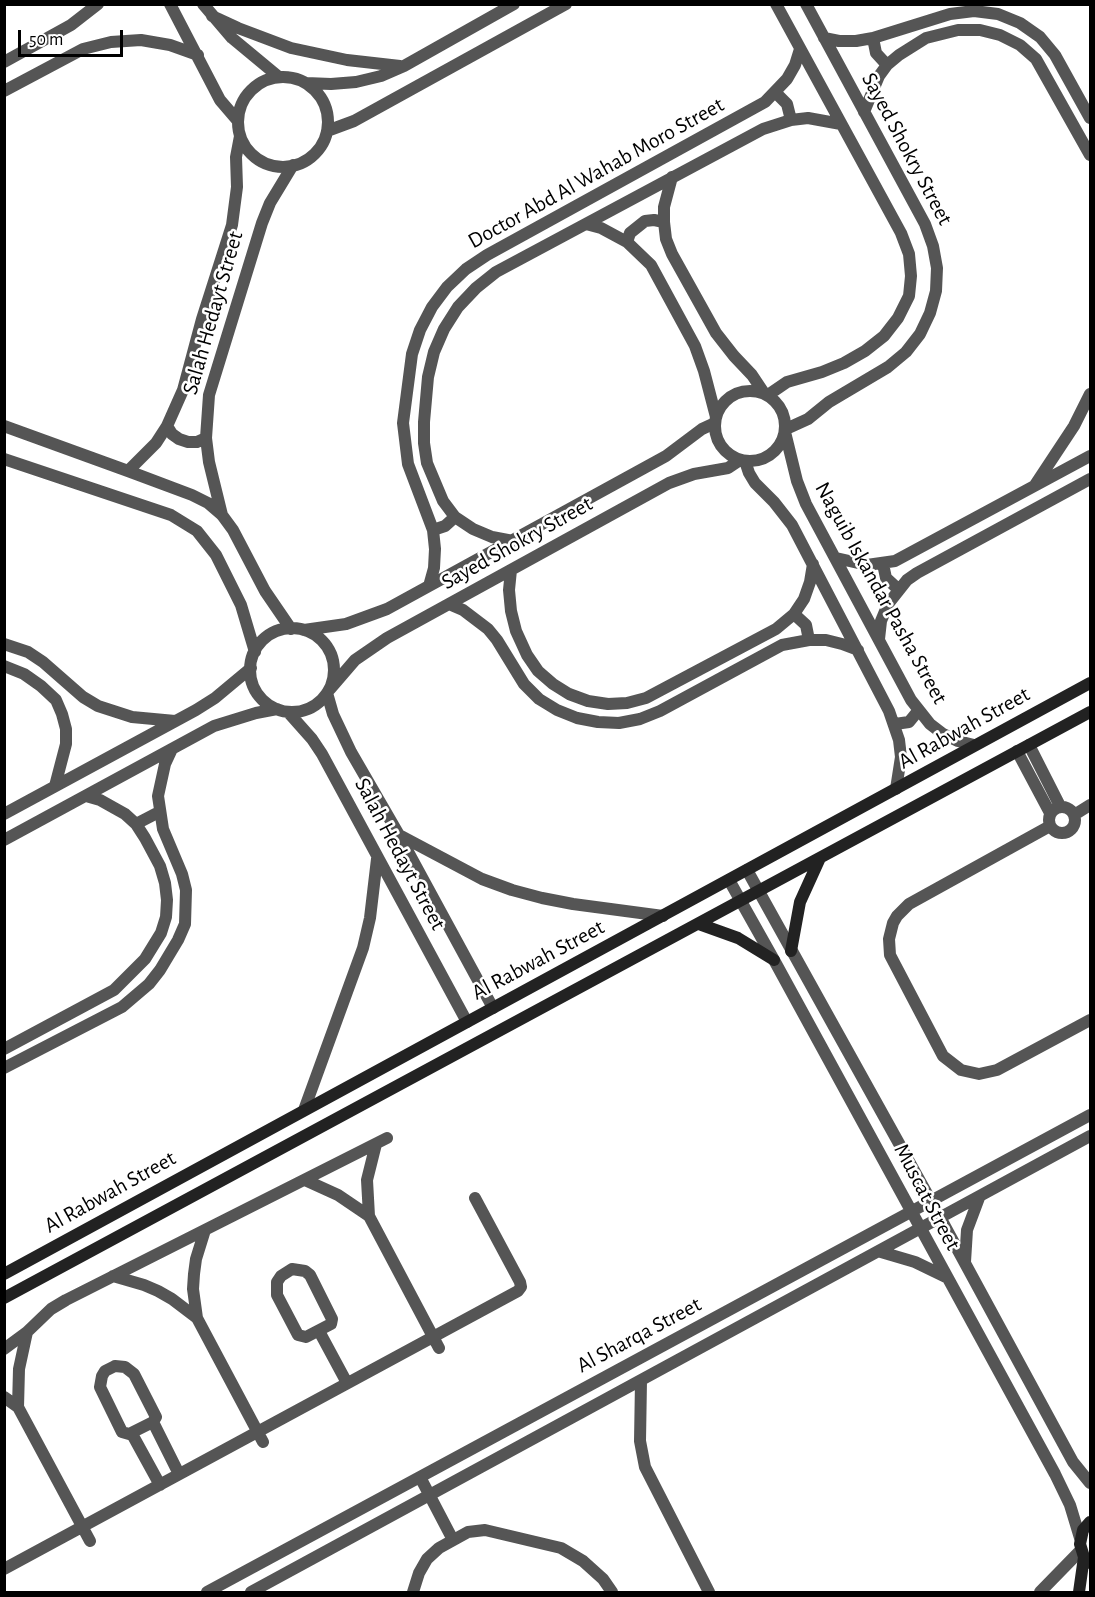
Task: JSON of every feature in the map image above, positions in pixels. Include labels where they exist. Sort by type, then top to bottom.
[{"type":"street","points":[[4,63],[71,25],[98,4]]},
{"type":"street","points":[[170,4],[220,100],[238,121]]},
{"type":"street","points":[[203,4],[232,38],[279,77]]},
{"type":"street","points":[[306,83],[356,82],[381,76],[404,66],[514,4]]},
{"type":"street","points":[[327,131],[354,122],[566,4]]},
{"type":"street","name":"Sayed Shokry Street","points":[[766,394],[787,382],[844,363],[865,351],[884,336],[898,318],[909,296],[911,276],[909,254],[901,233],[776,4]]},
{"type":"street","name":"Sayed Shokry Street","points":[[786,431],[888,367],[906,352],[925,324],[936,291],[935,257],[925,224],[806,4]]},
{"type":"street","points":[[824,38],[839,40],[873,38],[950,14],[974,11],[998,14],[1020,23],[1040,37],[1055,56],[1090,118]]},
{"type":"street","points":[[212,16],[291,48],[347,60],[404,66]]},
{"type":"street","points":[[864,112],[873,88],[887,65],[905,50],[926,38],[958,30],[980,30],[1000,35],[1020,45],[1035,59],[1052,85],[1090,155]]},
{"type":"street","points":[[873,38],[876,53],[887,65]]},
{"type":"street","points":[[4,91],[13,84],[83,49],[111,42],[141,40],[170,45],[198,55]]},
{"type":"street","name":"Doctor Abd Al Wahab Moro Street","points":[[429,586],[434,568],[433,530],[408,464],[403,423],[410,368],[420,330],[432,307],[447,287],[466,269],[487,255],[754,110],[776,93],[791,72],[800,49]]},
{"type":"street","points":[[279,77],[297,79],[316,92],[324,104],[327,131],[315,153],[304,160],[293,165],[267,164],[255,157],[240,136],[238,121],[240,108],[250,92],[266,80],[279,77]]},
{"type":"street","points":[[1052,85],[1068,78]]},
{"type":"street","points":[[776,93],[787,104],[791,120]]},
{"type":"street","name":"Doctor Abd Al Wahab Moro Street","points":[[513,542],[472,529],[455,517],[443,501],[427,463],[424,443],[428,377],[434,352],[444,328],[464,301],[496,272],[763,129],[791,120],[808,118],[841,124]]},
{"type":"street","name":"Salah Hedayt Street","points":[[128,471],[143,458],[167,426],[183,390],[202,319],[232,225],[237,187],[236,156],[240,136]]},
{"type":"street","name":"Salah Hedayt Street","points":[[222,515],[209,462],[206,438],[209,395],[262,223],[270,203],[293,165]]},
{"type":"street","points":[[586,224],[601,228],[627,242],[651,265],[694,346],[704,371],[718,442],[731,456],[742,461],[766,458],[782,443],[786,431],[782,409],[766,394],[716,333],[672,254],[664,222],[664,207],[672,177]]},
{"type":"street","points":[[627,242],[630,233],[645,221],[664,222]]},
{"type":"street","points":[[715,420],[720,408],[735,394],[744,391],[766,394]]},
{"type":"street","points":[[1032,488],[1074,426],[1090,394]]},
{"type":"street","name":"Sayed Shokry Street","points":[[298,629],[346,624],[367,618],[513,542],[666,456],[715,420]]},
{"type":"street","points":[[4,426],[192,495],[208,503],[222,515],[233,530],[265,591],[298,629]]},
{"type":"street","points":[[167,426],[172,434],[188,442],[197,442],[206,438]]},
{"type":"street","name":"Naguib Iskandar Pasha Street","points":[[786,431],[792,466],[806,504],[918,711],[943,734],[974,746]]},
{"type":"street","points":[[836,558],[867,565],[883,564],[907,556],[1090,456]]},
{"type":"street","points":[[4,459],[171,515],[197,531],[216,555],[241,605],[255,652]]},
{"type":"street","name":"Sayed Shokry Street","points":[[329,691],[348,667],[370,648],[449,604],[669,483],[694,474],[728,468],[742,461]]},
{"type":"street","name":"Naguib Iskandar Pasha Street","points":[[742,461],[755,483],[792,525],[895,724],[901,757],[896,789]]},
{"type":"street","points":[[879,639],[885,613],[898,589],[916,573],[1090,480]]},
{"type":"street","points":[[433,530],[445,526],[455,517]]},
{"type":"street","points":[[511,570],[509,590],[516,631],[527,655],[538,671],[569,694],[588,701],[608,704],[627,703],[646,698],[776,629],[794,614],[804,599],[813,564]]},
{"type":"street","points":[[883,564],[886,578],[898,589]]},
{"type":"street","points":[[449,604],[476,619],[497,640],[524,684],[539,699],[577,718],[598,722],[619,723],[640,719],[660,711],[782,645],[809,640],[842,644],[858,650]]},
{"type":"street","points":[[794,614],[806,624],[809,640]]},
{"type":"street","points":[[4,840],[214,726],[235,718],[310,708],[329,691],[334,677],[334,665],[331,654],[324,643],[315,635],[298,629],[280,630],[261,642],[250,668],[260,697],[283,710]]},
{"type":"street","points":[[497,640],[504,632],[516,631]]},
{"type":"street","points":[[4,644],[28,652],[43,662],[69,686],[91,701],[115,712],[132,717],[175,721]]},
{"type":"street","points":[[4,666],[24,674],[56,700],[66,729],[66,744],[56,786]]},
{"type":"street","points":[[4,814],[215,698],[250,668]]},
{"type":"street","name":"Al Rabwah Street","points":[[4,1274],[1090,683]]},
{"type":"street","points":[[56,700],[69,686]]},
{"type":"street","name":"Salah Hedayt Street","points":[[329,691],[333,714],[341,733],[493,1008]]},
{"type":"street","name":"Salah Hedayt Street","points":[[283,710],[312,739],[322,754],[467,1022]]},
{"type":"street","points":[[895,724],[909,722],[918,711]]},
{"type":"street","name":"Al Rabwah Street","points":[[4,1298],[1090,712]]},
{"type":"street","points":[[1023,748],[1055,809]]},
{"type":"street","points":[[4,1068],[122,1007],[149,984],[170,956],[185,924],[186,890],[159,812],[160,780],[172,749]]},
{"type":"street","points":[[4,1049],[114,990],[136,970],[161,933],[166,917],[167,900],[160,866],[136,824],[113,806],[86,796]]},
{"type":"street","points":[[1074,814],[1090,805]]},
{"type":"street","points":[[1069,808],[1074,814],[1075,823],[1068,832],[1057,832],[1050,826],[1048,817],[1055,809],[1069,808]]},
{"type":"street","points":[[136,824],[159,812]]},
{"type":"street","points":[[1050,826],[902,909],[893,923],[889,939],[890,955],[943,1056],[961,1070],[979,1074],[997,1070],[1090,1020]]},
{"type":"street","points":[[399,835],[482,879],[512,890],[563,902],[663,916]]},
{"type":"street","points":[[304,1110],[363,948],[371,908],[377,857]]},
{"type":"street","points":[[791,951],[800,902],[821,858]]},
{"type":"street","name":"Muscat Street","points":[[747,870],[941,1219],[1072,1462],[1090,1483]]},
{"type":"street","name":"Muscat Street","points":[[729,880],[1063,1489],[1076,1521],[1084,1552]]},
{"type":"street","points":[[699,924],[738,938],[774,960]]},
{"type":"street","name":"Al Sharqa Street","points":[[207,1593],[229,1587],[420,1477],[1090,1115]]},
{"type":"street","name":"Al Sharqa Street","points":[[251,1593],[1089,1140]]},
{"type":"street","points":[[4,1349],[27,1332],[51,1309],[381,1141],[367,1180],[369,1216],[436,1343]]},
{"type":"street","points":[[226,1152],[238,1173]]},
{"type":"street","points":[[305,1180],[338,1195],[369,1216]]},
{"type":"street","points":[[4,1569],[179,1474],[261,1437],[347,1383],[436,1343],[518,1291],[521,1287],[475,1198]]},
{"type":"street","points":[[965,1263],[967,1230],[979,1198]]},
{"type":"street","points":[[205,1230],[194,1274],[193,1289],[197,1318],[261,1437]]},
{"type":"street","points":[[881,1252],[915,1262],[947,1278]]},
{"type":"street","points":[[32,1258],[42,1278]]},
{"type":"street","points":[[292,1269],[305,1271],[314,1280],[332,1319],[331,1324],[319,1331],[306,1337],[298,1335],[277,1294],[277,1282],[292,1269]]},
{"type":"street","points":[[113,1276],[158,1291],[197,1318]]},
{"type":"street","points":[[319,1331],[347,1383]]},
{"type":"street","points":[[18,1407],[18,1369],[27,1332]]},
{"type":"street","points":[[153,1422],[132,1434],[122,1432],[102,1392],[100,1381],[105,1371],[120,1366],[134,1374],[155,1414],[153,1422],[179,1474]]},
{"type":"street","points":[[641,1381],[640,1441],[645,1467],[709,1593]]},
{"type":"street","points":[[4,1397],[18,1407],[90,1541]]},
{"type":"street","points":[[132,1434],[160,1485]]},
{"type":"street","points":[[420,1477],[453,1540]]},
{"type":"street","points":[[1079,1593],[1084,1552],[1083,1530],[1090,1522]]},
{"type":"street","points":[[413,1593],[427,1559],[439,1548],[468,1532],[485,1530],[561,1548],[583,1561],[603,1579],[612,1593]]},
{"type":"street","points":[[1040,1593],[1084,1552]]}]
